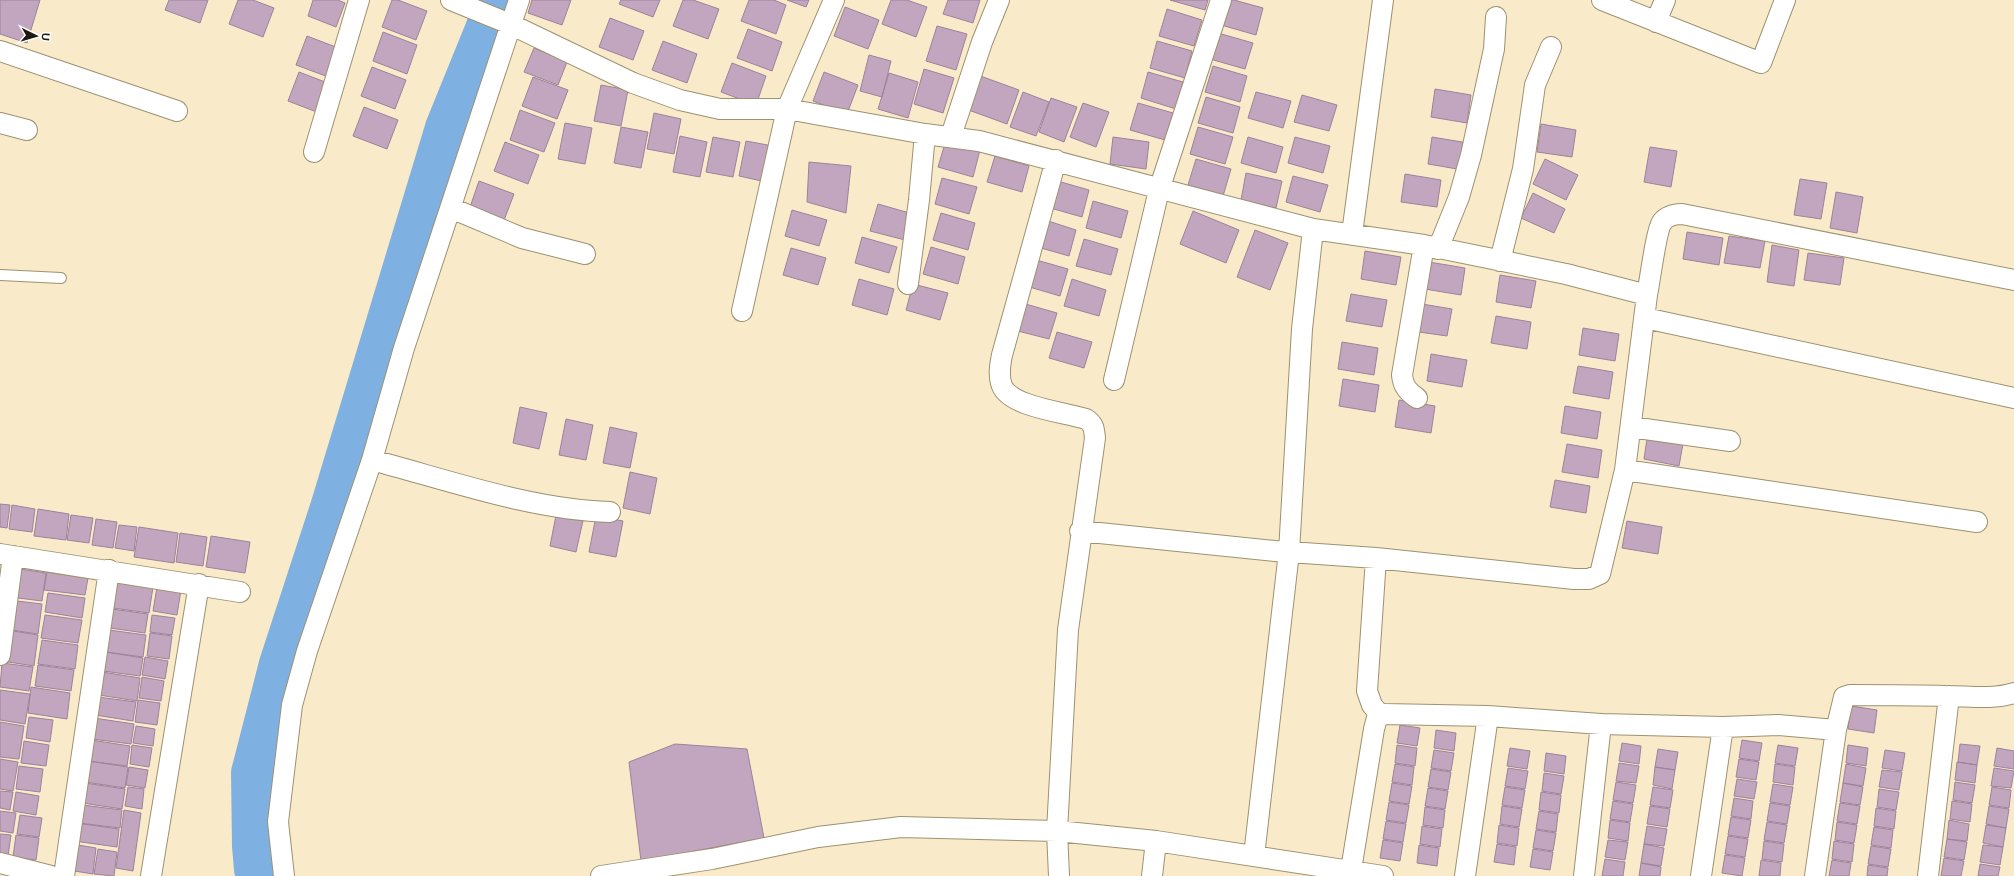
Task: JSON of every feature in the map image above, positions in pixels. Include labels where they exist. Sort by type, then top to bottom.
[{"type":"street","points":[[314,152],[359,0]]},
{"type":"street","points":[[451,0],[510,24],[633,84],[680,100],[720,109],[787,109],[925,134],[951,136],[1056,160],[1159,190],[1313,229],[1431,247],[1566,274],[1648,295]]},
{"type":"street","points":[[284,876],[278,822],[292,705],[307,651],[372,460],[404,348],[519,0]]},
{"type":"street","points":[[742,310],[787,109],[834,0]]},
{"type":"street","points":[[951,136],[982,42],[999,0]]},
{"type":"street","points":[[1114,380],[1159,190],[1221,0]]},
{"type":"street","points":[[1352,234],[1383,0]]},
{"type":"street","points":[[1602,0],[1760,63],[1786,0]]},
{"type":"street","points":[[1656,22],[1665,0]]},
{"type":"street","points":[[1417,398],[1407,390],[1403,383],[1402,375],[1431,247],[1459,197],[1471,155],[1494,49],[1496,17]]},
{"type":"street","points":[[1500,261],[1523,169],[1535,84],[1551,47]]},
{"type":"street","points":[[0,51],[178,111]]},
{"type":"street","points":[[0,123],[27,130]]},
{"type":"street","points":[[908,284],[919,200],[925,134]]},
{"type":"street","points":[[1056,160],[1002,355],[1000,376],[1002,385],[1012,398],[1086,418],[1094,426],[1095,438],[1080,531],[1068,630],[1057,830],[1060,876]]},
{"type":"street","points":[[451,208],[522,238],[585,254]]},
{"type":"street","points":[[1080,531],[1289,552],[1376,558],[1574,579],[1595,577],[1600,574],[1624,470],[1648,295],[1660,227],[1667,218],[1674,214],[1682,214],[2014,280]]},
{"type":"street","points":[[1254,856],[1289,552],[1302,329],[1313,229]]},
{"type":"street","points":[[1645,318],[2014,398]]},
{"type":"street","points":[[1631,427],[1730,441]]},
{"type":"street","points":[[372,460],[532,503],[586,512],[610,512]]},
{"type":"street","points":[[1624,470],[1977,522]]},
{"type":"street","points":[[0,655],[7,555],[199,584],[240,592]]},
{"type":"street","points":[[1376,558],[1367,691],[1372,705],[1380,715]]},
{"type":"street","points":[[64,876],[110,570]]},
{"type":"street","points":[[151,876],[199,584]]},
{"type":"street","points":[[1815,876],[1836,730],[1841,704],[1844,697],[1847,695],[1988,697],[2005,696],[2014,693]]},
{"type":"street","points":[[1928,876],[1949,696]]},
{"type":"street","points":[[1380,715],[1395,713],[1488,716],[1601,724],[1723,727],[1778,725],[1836,730]]},
{"type":"street","points":[[1351,873],[1374,729],[1380,715]]},
{"type":"street","points":[[1465,876],[1488,716]]},
{"type":"street","points":[[1584,876],[1601,724]]},
{"type":"street","points":[[1701,876],[1723,727]]},
{"type":"street","points":[[601,876],[713,867],[818,837],[901,827],[1057,830],[1156,841],[1351,873],[1383,876]]},
{"type":"street","points":[[1152,876],[1156,841]]},
{"type":"street","points":[[0,863],[51,876]]},
{"type":"lane","points":[[0,275],[61,278]]},
{"type":"green space","points":[[499,0],[519,0],[292,705],[284,876],[259,876],[256,869],[254,846],[253,773],[281,664],[332,508],[447,128]]},
{"type":"building","points":[[0,0],[40,0],[27,43],[0,34]]},
{"type":"building","points":[[169,0],[208,0],[200,23],[165,10]]},
{"type":"building","points":[[238,0],[253,0],[274,8],[263,37],[229,24]]},
{"type":"building","points":[[313,0],[338,0],[345,3],[336,27],[308,16]]},
{"type":"building","points":[[392,0],[398,0],[427,11],[416,40],[382,27]]},
{"type":"building","points":[[532,0],[571,0],[562,25],[528,13]]},
{"type":"building","points":[[621,0],[660,0],[653,17],[619,4]]},
{"type":"building","points":[[683,0],[693,0],[719,9],[708,39],[673,26]]},
{"type":"building","points":[[749,0],[774,0],[786,5],[776,34],[741,21]]},
{"type":"building","points":[[787,0],[809,0],[806,7]]},
{"type":"building","points":[[891,0],[907,0],[927,7],[916,37],[882,24]]},
{"type":"building","points":[[948,0],[980,0],[973,23],[943,14]]},
{"type":"building","points":[[1170,0],[1208,0],[1205,10]]},
{"type":"building","points":[[1228,0],[1234,0],[1263,8],[1256,35],[1221,25]]},
{"type":"building","points":[[845,7],[879,20],[868,49],[834,36]]},
{"type":"building","points":[[1167,9],[1202,20],[1194,46],[1159,36]]},
{"type":"building","points":[[610,18],[644,31],[633,60],[599,47]]},
{"type":"building","points":[[937,26],[967,34],[956,70],[926,61]]},
{"type":"building","points":[[748,29],[782,42],[772,71],[737,58]]},
{"type":"building","points":[[383,32],[417,45],[407,74],[373,61]]},
{"type":"building","points":[[1218,33],[1253,43],[1245,69],[1210,59]]},
{"type":"building","points":[[307,36],[341,49],[331,78],[296,65]]},
{"type":"building","points":[[663,41],[697,54],[687,83],[652,70]]},
{"type":"building","points":[[1157,41],[1192,51],[1185,78],[1150,68]]},
{"type":"building","points":[[534,48],[567,62],[558,85],[524,72]]},
{"type":"building","points":[[869,55],[891,61],[882,97],[860,91]]},
{"type":"building","points":[[732,63],[766,76],[756,105],[721,92]]},
{"type":"building","points":[[1213,66],[1247,76],[1240,102],[1205,92]]},
{"type":"building","points":[[372,67],[406,80],[395,109],[361,96]]},
{"type":"building","points":[[924,69],[954,78],[943,113],[914,104]]},
{"type":"building","points":[[299,72],[333,85],[322,114],[288,101]]},
{"type":"building","points":[[824,72],[858,85],[847,114],[813,101]]},
{"type":"building","points":[[1148,72],[1183,82],[1176,109],[1141,98]]},
{"type":"building","points":[[889,73],[918,82],[908,118],[878,109]]},
{"type":"building","points":[[975,74],[1019,90],[1007,124],[963,108]]},
{"type":"building","points":[[533,77],[568,90],[557,119],[522,106]]},
{"type":"building","points":[[601,85],[628,90],[621,126],[594,121]]},
{"type":"building","points":[[1435,89],[1471,95],[1467,123],[1431,117]]},
{"type":"building","points":[[1023,92],[1049,102],[1036,136],[1010,127]]},
{"type":"building","points":[[1256,92],[1291,101],[1283,128],[1248,118]]},
{"type":"building","points":[[1302,95],[1337,105],[1329,131],[1294,122]]},
{"type":"building","points":[[1206,97],[1240,107],[1233,133],[1198,123]]},
{"type":"building","points":[[1051,98],[1077,107],[1064,142],[1039,132]]},
{"type":"building","points":[[1083,103],[1109,112],[1096,147],[1070,137]]},
{"type":"building","points":[[1138,103],[1173,113],[1165,140],[1130,130]]},
{"type":"building","points":[[364,107],[398,120],[387,149],[353,136]]},
{"type":"building","points":[[520,110],[555,123],[544,152],[510,140]]},
{"type":"building","points":[[654,113],[681,119],[674,154],[647,149]]},
{"type":"building","points":[[565,123],[592,128],[585,164],[558,159]]},
{"type":"building","points":[[1541,124],[1576,130],[1572,157],[1537,152]]},
{"type":"building","points":[[621,127],[648,132],[641,168],[614,163]]},
{"type":"building","points":[[1198,127],[1233,137],[1225,164],[1190,154]]},
{"type":"building","points":[[680,136],[707,142],[700,177],[673,172]]},
{"type":"building","points":[[713,137],[740,142],[733,177],[706,172]]},
{"type":"building","points":[[1113,137],[1149,142],[1146,169],[1110,164]]},
{"type":"building","points":[[1248,137],[1283,147],[1276,173],[1241,163]]},
{"type":"building","points":[[1295,137],[1330,146],[1323,173],[1288,163]]},
{"type":"building","points":[[1432,137],[1468,143],[1463,170],[1428,164]]},
{"type":"building","points":[[946,140],[980,150],[973,177],[938,167]]},
{"type":"building","points":[[746,141],[773,146],[766,182],[739,176]]},
{"type":"building","points":[[505,142],[539,155],[528,184],[494,171]]},
{"type":"building","points":[[1650,147],[1677,151],[1671,187],[1644,182]]},
{"type":"building","points":[[995,156],[1029,166],[1022,192],[987,182]]},
{"type":"building","points":[[1196,159],[1231,169],[1223,196],[1188,185]]},
{"type":"building","points":[[1545,159],[1578,175],[1566,200],[1533,184]]},
{"type":"building","points":[[809,162],[851,166],[846,213],[807,202]]},
{"type":"building","points":[[1246,173],[1282,181],[1276,208],[1241,200]]},
{"type":"building","points":[[1405,174],[1441,180],[1437,207],[1401,202]]},
{"type":"building","points":[[1293,176],[1328,185],[1320,212],[1286,202]]},
{"type":"building","points":[[942,178],[977,187],[969,214],[935,204]]},
{"type":"building","points":[[1800,179],[1827,183],[1821,219],[1794,215]]},
{"type":"building","points":[[1054,180],[1089,190],[1082,217],[1047,207]]},
{"type":"building","points":[[479,181],[514,194],[503,223],[469,210]]},
{"type":"building","points":[[1836,192],[1863,197],[1857,233],[1830,228]]},
{"type":"building","points":[[1533,193],[1565,209],[1554,233],[1521,218]]},
{"type":"building","points":[[1093,201],[1128,211],[1121,238],[1086,228]]},
{"type":"building","points":[[878,204],[913,214],[905,240],[870,231]]},
{"type":"building","points":[[792,210],[827,220],[819,246],[785,236]]},
{"type":"building","points":[[1193,211],[1239,230],[1226,263],[1180,244]]},
{"type":"building","points":[[941,213],[975,223],[968,250],[933,240]]},
{"type":"building","points":[[1042,219],[1076,230],[1069,256],[1034,246]]},
{"type":"building","points":[[1255,230],[1288,243],[1270,290],[1237,277]]},
{"type":"building","points":[[1687,232],[1723,238],[1719,265],[1683,259]]},
{"type":"building","points":[[1729,236],[1765,241],[1760,268],[1724,263]]},
{"type":"building","points":[[862,237],[897,247],[889,273],[855,263]]},
{"type":"building","points":[[1084,239],[1118,249],[1111,275],[1076,266]]},
{"type":"building","points":[[1772,245],[1799,250],[1794,286],[1767,282]]},
{"type":"building","points":[[931,247],[965,257],[958,284],[923,274]]},
{"type":"building","points":[[791,248],[826,258],[818,285],[783,275]]},
{"type":"building","points":[[1365,251],[1401,257],[1396,285],[1361,279]]},
{"type":"building","points":[[1808,253],[1844,258],[1840,285],[1804,280]]},
{"type":"building","points":[[1033,259],[1068,269],[1060,296],[1026,286]]},
{"type":"building","points":[[1429,262],[1465,268],[1461,295],[1425,289]]},
{"type":"building","points":[[1500,275],[1536,281],[1531,308],[1496,302]]},
{"type":"building","points":[[859,279],[894,289],[887,315],[852,305]]},
{"type":"building","points":[[1072,279],[1106,290],[1099,316],[1064,306]]},
{"type":"building","points":[[913,284],[948,293],[940,320],[906,310]]},
{"type":"building","points":[[1351,294],[1387,300],[1382,327],[1346,321]]},
{"type":"building","points":[[1022,303],[1057,313],[1049,339],[1014,330]]},
{"type":"building","points":[[1416,303],[1452,309],[1447,336],[1412,331]]},
{"type":"building","points":[[1496,316],[1531,322],[1527,349],[1491,343]]},
{"type":"building","points":[[1583,328],[1619,334],[1615,361],[1579,355]]},
{"type":"building","points":[[1057,332],[1092,342],[1084,368],[1049,358]]},
{"type":"building","points":[[1342,342],[1378,348],[1374,375],[1338,369]]},
{"type":"building","points":[[1431,354],[1467,360],[1462,387],[1427,381]]},
{"type":"building","points":[[1578,366],[1613,372],[1609,399],[1573,393]]},
{"type":"building","points":[[1343,379],[1379,385],[1375,412],[1339,406]]},
{"type":"building","points":[[1399,400],[1435,406],[1431,433],[1395,427]]},
{"type":"building","points":[[1565,406],[1601,412],[1597,439],[1561,433]]},
{"type":"building","points":[[520,407],[547,413],[539,449],[513,443]]},
{"type":"building","points":[[566,419],[593,425],[586,460],[559,455]]},
{"type":"building","points":[[610,427],[637,433],[630,468],[603,463]]},
{"type":"building","points":[[1648,432],[1684,438],[1679,466],[1644,459]]},
{"type":"building","points":[[1567,444],[1602,450],[1598,478],[1562,472]]},
{"type":"building","points":[[630,472],[657,478],[650,514],[623,508]]},
{"type":"building","points":[[1555,480],[1590,486],[1586,513],[1550,507]]},
{"type":"building","points":[[0,504],[10,505],[7,528],[0,527]]},
{"type":"building","points":[[12,505],[35,509],[32,532],[9,529]]},
{"type":"building","points":[[38,509],[69,514],[66,540],[34,536]]},
{"type":"building","points":[[557,510],[584,516],[576,552],[550,546]]},
{"type":"building","points":[[71,515],[93,518],[89,543],[67,540]]},
{"type":"building","points":[[596,516],[623,521],[616,557],[589,552]]},
{"type":"building","points":[[96,519],[117,522],[113,548],[92,545]]},
{"type":"building","points":[[1627,521],[1662,527],[1658,554],[1622,548]]},
{"type":"building","points":[[119,525],[137,527],[134,551],[115,548]]},
{"type":"building","points":[[139,527],[178,533],[174,563],[134,557]]},
{"type":"building","points":[[180,533],[207,537],[203,566],[176,562]]},
{"type":"building","points":[[211,536],[250,542],[245,573],[206,567]]},
{"type":"building","points":[[14,568],[46,573],[42,601],[10,597]]},
{"type":"building","points":[[47,572],[88,578],[85,595],[44,590]]},
{"type":"building","points":[[117,582],[153,587],[149,613],[113,608]]},
{"type":"building","points":[[157,587],[181,590],[177,615],[153,611]]},
{"type":"building","points":[[48,593],[85,598],[82,618],[45,612]]},
{"type":"building","points":[[9,600],[42,604],[38,634],[5,629]]},
{"type":"building","points":[[112,609],[148,614],[145,633],[110,628]]},
{"type":"building","points":[[45,615],[82,620],[78,643],[41,638]]},
{"type":"building","points":[[152,615],[175,618],[172,635],[150,632]]},
{"type":"building","points":[[7,630],[38,635],[34,666],[2,661]]},
{"type":"building","points":[[109,630],[146,635],[143,657],[106,652]]},
{"type":"building","points":[[150,633],[172,636],[169,659],[147,656]]},
{"type":"building","points":[[42,640],[78,645],[75,669],[38,664]]},
{"type":"building","points":[[106,652],[143,658],[140,676],[103,671]]},
{"type":"building","points":[[145,657],[168,661],[165,679],[142,675]]},
{"type":"building","points":[[2,663],[33,667],[29,691],[0,687]]},
{"type":"building","points":[[38,665],[74,670],[71,691],[35,686]]},
{"type":"building","points":[[102,672],[140,678],[137,701],[99,695]]},
{"type":"building","points":[[142,677],[164,681],[161,701],[139,698]]},
{"type":"building","points":[[31,687],[70,693],[67,719],[28,713]]},
{"type":"building","points":[[0,690],[30,694],[25,724],[0,720]]},
{"type":"building","points":[[98,697],[136,702],[133,721],[95,715]]},
{"type":"building","points":[[138,700],[160,703],[157,725],[135,722]]},
{"type":"building","points":[[1851,706],[1877,710],[1874,733],[1848,729]]},
{"type":"building","points":[[29,717],[53,720],[50,742],[26,738]]},
{"type":"building","points":[[94,718],[134,724],[131,744],[92,739]]},
{"type":"building","points":[[0,722],[24,726],[19,759],[0,757]]},
{"type":"building","points":[[1400,725],[1420,728],[1417,746],[1397,743]]},
{"type":"building","points":[[136,726],[155,729],[153,746],[133,743]]},
{"type":"building","points":[[1436,730],[1456,733],[1454,751],[1434,748]]},
{"type":"building","points":[[91,740],[130,746],[127,766],[88,761]]},
{"type":"building","points":[[1742,740],[1762,743],[1759,761],[1739,758]]},
{"type":"building","points":[[24,741],[49,745],[46,766],[21,763]]},
{"type":"building","points":[[1622,743],[1641,746],[1639,764],[1619,761]]},
{"type":"building","points":[[675,744],[747,749],[764,838],[641,861],[629,762]]},
{"type":"building","points":[[1960,744],[1980,746],[1977,765],[1958,762]]},
{"type":"building","points":[[132,745],[152,748],[149,767],[130,764]]},
{"type":"building","points":[[1397,745],[1417,748],[1415,766],[1395,763]]},
{"type":"building","points":[[1778,745],[1798,748],[1795,766],[1775,763]]},
{"type":"building","points":[[1848,745],[1868,748],[1866,766],[1846,763]]},
{"type":"building","points":[[1510,748],[1530,751],[1527,769],[1507,766]]},
{"type":"building","points":[[1997,748],[2014,751],[2014,769],[1994,766]]},
{"type":"building","points":[[1658,749],[1678,752],[1675,770],[1655,767]]},
{"type":"building","points":[[1434,750],[1454,753],[1451,771],[1431,768]]},
{"type":"building","points":[[1885,750],[1905,753],[1902,771],[1882,768]]},
{"type":"building","points":[[1546,753],[1566,756],[1564,774],[1544,771]]},
{"type":"building","points":[[0,759],[18,762],[13,791],[0,789]]},
{"type":"building","points":[[1739,759],[1759,762],[1756,780],[1736,777]]},
{"type":"building","points":[[88,761],[128,767],[125,788],[85,782]]},
{"type":"building","points":[[1957,762],[1977,765],[1975,783],[1955,780]]},
{"type":"building","points":[[1619,763],[1639,766],[1636,783],[1616,781]]},
{"type":"building","points":[[1395,764],[1414,767],[1412,785],[1392,782]]},
{"type":"building","points":[[1775,764],[1795,767],[1793,785],[1773,782]]},
{"type":"building","points":[[1846,764],[1866,768],[1863,786],[1843,783]]},
{"type":"building","points":[[19,766],[43,769],[40,792],[16,789]]},
{"type":"building","points":[[129,767],[148,770],[145,788],[126,785]]},
{"type":"building","points":[[1655,767],[1675,770],[1672,789],[1653,785]]},
{"type":"building","points":[[1508,768],[1528,771],[1525,789],[1505,786]]},
{"type":"building","points":[[1994,768],[2014,771],[2011,788],[1991,786]]},
{"type":"building","points":[[1431,769],[1451,772],[1448,790],[1428,787]]},
{"type":"building","points":[[1882,770],[1902,772],[1899,790],[1879,787]]},
{"type":"building","points":[[1544,773],[1564,776],[1561,794],[1542,791]]},
{"type":"building","points":[[1737,779],[1757,782],[1754,799],[1734,796]]},
{"type":"building","points":[[1616,782],[1636,785],[1633,803],[1613,800]]},
{"type":"building","points":[[1955,782],[1975,785],[1972,803],[1953,800]]},
{"type":"building","points":[[85,783],[125,789],[122,809],[82,803]]},
{"type":"building","points":[[1392,783],[1412,786],[1409,804],[1389,801]]},
{"type":"building","points":[[1843,783],[1863,787],[1860,805],[1840,802]]},
{"type":"building","points":[[1773,784],[1793,787],[1790,805],[1770,802]]},
{"type":"building","points":[[128,787],[144,789],[142,809],[125,806]]},
{"type":"building","points":[[1505,787],[1525,790],[1522,808],[1502,805]]},
{"type":"building","points":[[1653,787],[1673,790],[1670,808],[1650,805]]},
{"type":"building","points":[[1992,787],[2011,790],[2009,808],[1989,805]]},
{"type":"building","points":[[1428,788],[1448,791],[1445,809],[1425,806]]},
{"type":"building","points":[[1879,789],[1899,792],[1896,810],[1877,807]]},
{"type":"building","points":[[0,791],[13,792],[10,810],[0,808]]},
{"type":"building","points":[[16,792],[39,796],[36,815],[13,811]]},
{"type":"building","points":[[1541,792],[1561,795],[1559,813],[1539,810]]},
{"type":"building","points":[[1734,798],[1753,801],[1751,819],[1731,816]]},
{"type":"building","points":[[1613,801],[1633,804],[1630,822],[1610,819]]},
{"type":"building","points":[[1952,801],[1972,804],[1970,822],[1950,819]]},
{"type":"building","points":[[1389,802],[1409,805],[1406,823],[1386,820]]},
{"type":"building","points":[[1770,803],[1790,806],[1787,824],[1767,821]]},
{"type":"building","points":[[1840,803],[1860,806],[1857,824],[1837,821]]},
{"type":"building","points":[[82,805],[122,810],[120,828],[79,823]]},
{"type":"building","points":[[1502,806],[1522,809],[1519,827],[1500,824]]},
{"type":"building","points":[[1650,806],[1670,809],[1667,827],[1647,824]]},
{"type":"building","points":[[1989,806],[2009,809],[2006,828],[1986,824]]},
{"type":"building","points":[[1425,807],[1445,810],[1443,828],[1423,825]]},
{"type":"building","points":[[1876,808],[1896,811],[1894,829],[1874,826]]},
{"type":"building","points":[[124,810],[141,813],[133,871],[116,868]]},
{"type":"building","points":[[0,811],[16,813],[13,833],[0,831]]},
{"type":"building","points":[[1539,811],[1558,814],[1556,832],[1536,829]]},
{"type":"building","points":[[20,815],[42,818],[39,837],[17,834]]},
{"type":"building","points":[[1731,817],[1751,820],[1748,838],[1728,835]]},
{"type":"building","points":[[1610,820],[1630,823],[1628,841],[1608,838]]},
{"type":"building","points":[[1949,820],[1969,824],[1967,841],[1947,839]]},
{"type":"building","points":[[1386,821],[1406,824],[1403,842],[1383,839]]},
{"type":"building","points":[[1767,822],[1787,825],[1784,843],[1764,840]]},
{"type":"building","points":[[1837,822],[1857,825],[1854,843],[1835,840]]},
{"type":"building","points":[[76,823],[119,829],[117,847],[74,841]]},
{"type":"building","points":[[1499,825],[1519,828],[1517,846],[1497,843]]},
{"type":"building","points":[[1986,825],[2006,828],[2003,847],[1983,843]]},
{"type":"building","points":[[1422,826],[1442,829],[1440,847],[1420,844]]},
{"type":"building","points":[[1647,826],[1667,829],[1664,846],[1644,844]]},
{"type":"building","points":[[1874,827],[1893,830],[1891,848],[1871,845]]},
{"type":"building","points":[[1536,830],[1556,833],[1553,851],[1533,848]]},
{"type":"building","points":[[0,834],[11,835],[8,856],[0,855]]},
{"type":"building","points":[[16,835],[39,838],[36,860],[13,857]]},
{"type":"building","points":[[1728,836],[1748,839],[1745,857],[1725,854]]},
{"type":"building","points":[[1947,839],[1967,842],[1964,860],[1944,857]]},
{"type":"building","points":[[1383,840],[1403,843],[1400,861],[1380,858]]},
{"type":"building","points":[[1608,840],[1628,842],[1625,860],[1605,857]]},
{"type":"building","points":[[1764,841],[1784,844],[1782,862],[1762,859]]},
{"type":"building","points":[[1834,841],[1854,844],[1852,862],[1832,859]]},
{"type":"building","points":[[72,844],[96,848],[93,874],[68,870]]},
{"type":"building","points":[[1497,844],[1516,847],[1514,865],[1494,862]]},
{"type":"building","points":[[1644,844],[1664,848],[1661,866],[1641,863]]},
{"type":"building","points":[[1419,845],[1439,848],[1437,866],[1417,863]]},
{"type":"building","points":[[1983,845],[2003,847],[2000,865],[1980,862]]},
{"type":"building","points":[[1871,846],[1891,849],[1888,867],[1868,864]]},
{"type":"building","points":[[98,849],[117,852],[114,876],[94,874]]},
{"type":"building","points":[[1533,849],[1553,852],[1550,870],[1530,867]]},
{"type":"building","points":[[1725,855],[1745,858],[1742,876],[1722,873]]},
{"type":"building","points":[[1944,858],[1964,861],[1961,876],[1941,876]]},
{"type":"building","points":[[1605,859],[1625,862],[1623,876],[1602,876]]},
{"type":"building","points":[[1761,860],[1781,863],[1780,876],[1759,876]]},
{"type":"building","points":[[1832,860],[1851,863],[1849,876],[1829,876]]},
{"type":"building","points":[[1641,863],[1661,867],[1660,876],[1639,876]]},
{"type":"building","points":[[1980,864],[2000,867],[1998,876],[1978,876]]},
{"type":"building","points":[[1868,865],[1888,868],[1887,876],[1867,876]]},
{"type":"waterway","points":[[259,876],[256,869],[254,846],[253,773],[281,664],[332,508],[447,128],[499,0]]}]
